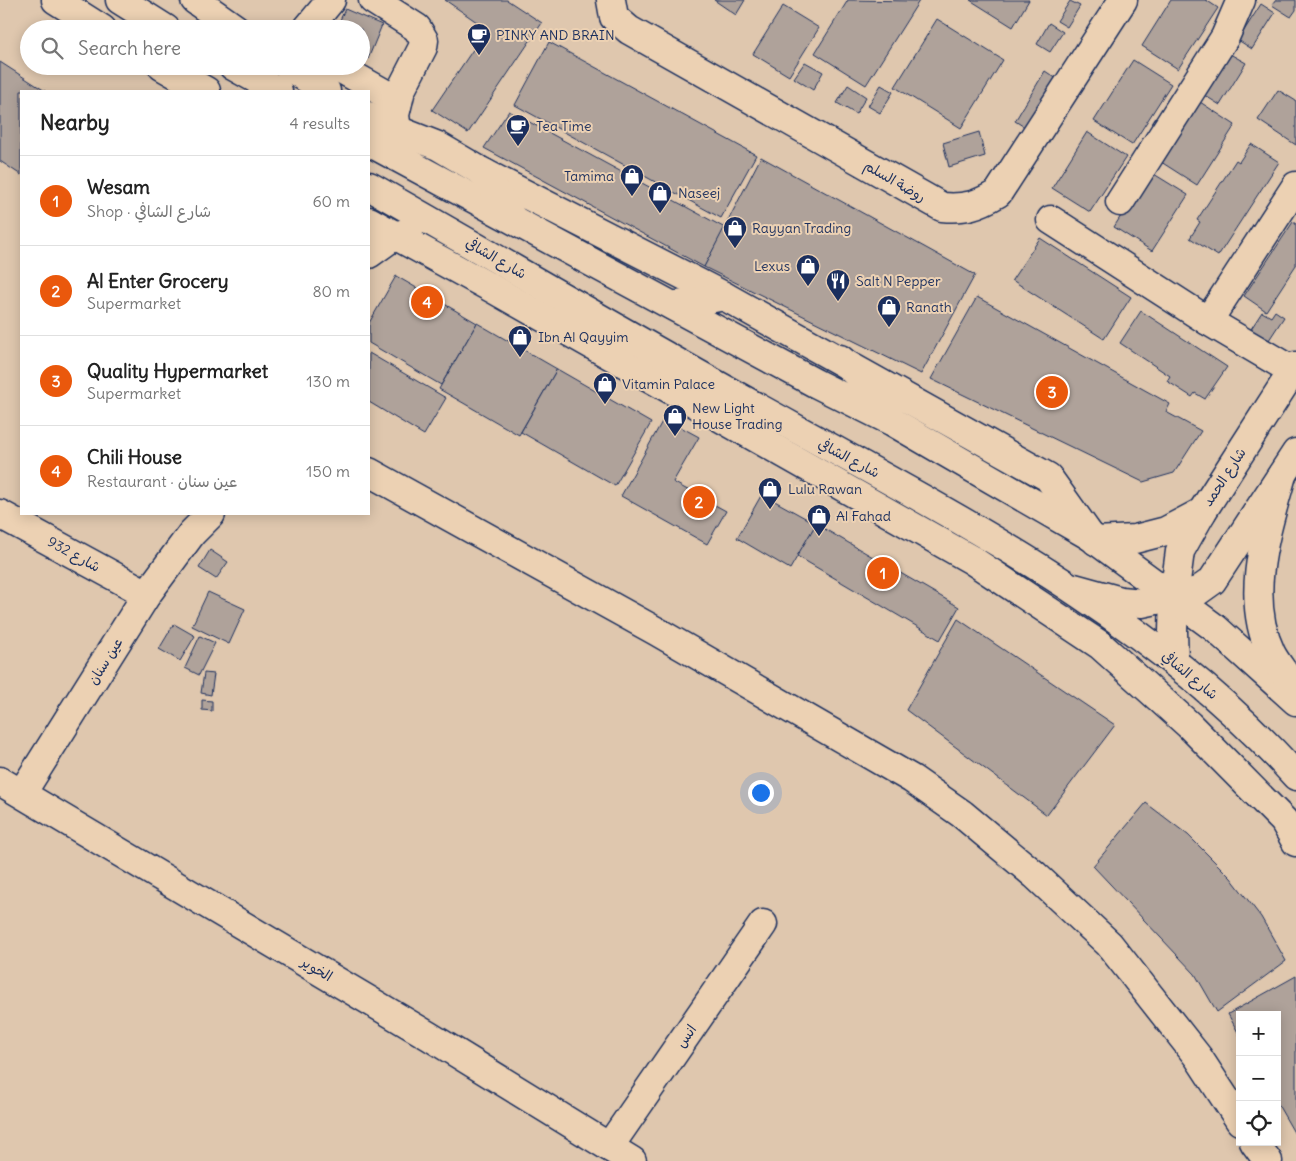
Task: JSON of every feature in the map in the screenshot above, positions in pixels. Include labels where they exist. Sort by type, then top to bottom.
[{"type":"main road","points":[[56,0],[88,20]]},
{"type":"main road","points":[[120,0],[152,20]]},
{"type":"main road","points":[[196,0],[224,19]]},
{"type":"main road","points":[[314,20],[331,0]]},
{"type":"main road","points":[[373,0],[417,28],[424,40],[423,47],[398,101],[396,130]]},
{"type":"main road","name":"روضة السلم","points":[[611,0],[614,17],[629,30],[942,207],[962,209],[984,202],[998,193],[1124,0]]},
{"type":"main road","points":[[1120,202],[1225,37],[1241,0]]},
{"type":"main road","points":[[178,75],[204,90]]},
{"type":"main road","points":[[251,75],[276,90]]},
{"type":"main road","points":[[302,75],[324,90]]},
{"type":"main road","points":[[352,75],[398,101]]},
{"type":"main road","points":[[370,117],[396,130],[438,146],[484,173],[724,296],[1048,476],[1094,538]]},
{"type":"main road","points":[[370,143],[893,422],[1094,538],[1215,628],[1296,701]]},
{"type":"main road","points":[[484,173],[513,219]]},
{"type":"main road","points":[[1208,321],[1296,186]]},
{"type":"main road","name":"شارع الشافي","points":[[370,187],[791,426],[966,522],[1068,587],[1174,662],[1264,740],[1296,776]]},
{"type":"main road","points":[[1051,220],[1208,321],[1294,368]]},
{"type":"main road","points":[[370,222],[495,290],[972,560],[1100,645],[1189,725],[1284,821],[1296,842]]},
{"type":"main road","points":[[370,253],[394,236],[412,231],[448,231]]},
{"type":"main road","points":[[673,306],[724,296]]},
{"type":"main road","points":[[840,359],[852,368],[880,401],[893,422]]},
{"type":"main road","name":"شارع الحمد","points":[[1174,662],[1174,596],[1180,551],[1202,512],[1294,368]]},
{"type":"main road","points":[[1068,587],[1120,601],[1142,603],[1198,591],[1212,581],[1289,464]]},
{"type":"main road","points":[[1289,464],[1267,529],[1257,585],[1260,620],[1271,652],[1296,692]]},
{"type":"main road","points":[[370,473],[656,631],[912,779],[962,814],[1035,875],[1109,944],[1198,1057],[1236,1115]]},
{"type":"main road","points":[[1094,538],[1135,539],[1166,531],[1202,512]]},
{"type":"main road","name":"شارع 932","points":[[0,514],[148,594]]},
{"type":"main road","name":"عين سنان","points":[[11,787],[196,523],[209,515]]},
{"type":"main road","name":"الخوير","points":[[11,787],[429,1036],[632,1161]]},
{"type":"main road","name":"انس","points":[[609,1147],[762,924]]},
{"type":"main road","points":[[1198,1057],[1236,1134]]},
{"type":"main road","points":[[1242,1146],[1248,1161]]},
{"type":"main road","points":[[1257,1146],[1268,1161]]},
{"type":"building","points":[[445,0],[507,0],[542,23],[468,133],[432,110],[487,29]]},
{"type":"building","points":[[714,0],[745,0],[736,15]]},
{"type":"building","points":[[848,0],[919,1],[866,85],[815,53]]},
{"type":"building","points":[[970,0],[1029,0],[1013,27]]},
{"type":"building","points":[[1171,0],[1206,0],[1218,8],[1178,69],[1142,46]]},
{"type":"building","points":[[1276,0],[1296,0],[1296,10],[1291,17],[1272,5]]},
{"type":"building","points":[[1070,1],[1080,6],[1067,27],[1057,21]]},
{"type":"building","points":[[1261,4],[1275,13],[1252,49],[1238,40]]},
{"type":"building","points":[[783,6],[819,28],[789,76],[753,54]]},
{"type":"building","points":[[345,9],[382,25],[370,54],[370,20],[340,20]]},
{"type":"building","points":[[937,19],[1003,60],[961,128],[895,87]]},
{"type":"building","points":[[1049,23],[1063,32],[1050,52],[1037,44]]},
{"type":"building","points":[[549,42],[756,155],[721,218],[515,105]]},
{"type":"building","points":[[1230,54],[1246,63],[1220,105],[1204,95]]},
{"type":"building","points":[[1133,60],[1171,84],[1132,145],[1094,121]]},
{"type":"building","points":[[0,62],[43,90],[20,90],[20,174],[0,161]]},
{"type":"building","points":[[805,62],[823,72],[813,90],[794,78]]},
{"type":"building","points":[[1045,71],[1057,79],[1026,128],[1015,121]]},
{"type":"building","points":[[848,85],[866,97],[856,114],[837,103]]},
{"type":"building","points":[[881,85],[893,92],[880,113],[868,106]]},
{"type":"building","points":[[1278,90],[1296,101],[1296,145],[1258,120]]},
{"type":"building","points":[[1197,100],[1235,125],[1197,185],[1158,160]]},
{"type":"building","points":[[509,111],[725,228],[704,267],[484,148]]},
{"type":"building","points":[[979,132],[985,156],[949,167],[943,143]]},
{"type":"building","points":[[1087,132],[1126,157],[1090,212],[1052,188]]},
{"type":"building","points":[[1251,144],[1279,162],[1218,256],[1190,238],[1200,222],[1197,220],[1236,160],[1239,162]]},
{"type":"building","points":[[761,157],[975,275],[921,374],[704,267]]},
{"type":"building","points":[[1149,171],[1188,195],[1152,251],[1114,227]]},
{"type":"building","points":[[1293,222],[1296,224],[1296,265],[1266,311],[1244,296]]},
{"type":"building","points":[[1040,238],[1131,297],[1104,339],[1012,280]]},
{"type":"building","points":[[396,276],[477,323],[441,385],[370,344],[370,321]]},
{"type":"building","points":[[977,297],[1170,404],[1166,412],[1201,431],[1174,473],[1143,482],[931,379]]},
{"type":"building","points":[[1141,311],[1227,367],[1205,399],[1195,393],[1192,397],[1167,381],[1170,376],[1120,343]]},
{"type":"building","points":[[1275,311],[1284,317],[1267,343],[1249,332],[1262,312],[1271,317]]},
{"type":"building","points":[[477,323],[557,369],[519,435],[439,389]]},
{"type":"building","points":[[370,354],[446,398],[424,435],[370,403]]},
{"type":"building","points":[[557,369],[651,423],[615,486],[521,432]]},
{"type":"building","points":[[664,418],[699,437],[673,482],[726,511],[707,544],[621,496]]},
{"type":"building","points":[[762,494],[816,524],[790,569],[737,538]]},
{"type":"building","points":[[816,524],[959,607],[940,640],[797,556]]},
{"type":"building","points":[[210,550],[228,562],[216,579],[199,568]]},
{"type":"building","points":[[208,592],[245,609],[229,644],[192,626]]},
{"type":"building","points":[[958,619],[1115,725],[1047,815],[906,710]]},
{"type":"building","points":[[174,624],[195,636],[180,661],[159,649]]},
{"type":"building","points":[[200,636],[215,643],[199,675],[185,668]]},
{"type":"building","points":[[204,673],[214,674],[211,695],[201,693]]},
{"type":"building","points":[[202,700],[212,701],[212,711],[202,710]]},
{"type":"building","points":[[1146,803],[1188,835],[1231,878],[1261,917],[1286,961],[1217,1012],[1195,974],[1093,866]]},
{"type":"building","points":[[1296,976],[1296,1136],[1281,1110],[1281,1011],[1236,1011],[1236,1029],[1228,1014]]},
{"type":"place","name":"PINKY AND BRAIN","points":[[479,56]]},
{"type":"place","name":"Tea Time","points":[[518,147]]},
{"type":"place","name":"Tamima","points":[[632,197]]},
{"type":"place","name":"Naseej","points":[[660,214]]},
{"type":"place","name":"Rayyan Trading","points":[[735,249]]},
{"type":"place","name":"Lexus","points":[[808,287]]},
{"type":"place","name":"Chili House","points":[[427,302]]},
{"type":"place","name":"Salt N Pepper","points":[[838,302]]},
{"type":"place","name":"Ranath","points":[[889,328]]},
{"type":"place","name":"Ibn Al Qayyim","points":[[520,358]]},
{"type":"place","name":"Quality Hypermarket","points":[[1052,392]]},
{"type":"place","name":"Vitamin Palace","points":[[605,405]]},
{"type":"place","name":"New Light House Trading","points":[[675,437]]},
{"type":"place","name":"Al Enter Grocery","points":[[699,502]]},
{"type":"place","name":"Lulu Rawan","points":[[770,510]]},
{"type":"place","name":"Al Fahad","points":[[819,537]]},
{"type":"place","name":"Wesam","points":[[883,573]]}]
